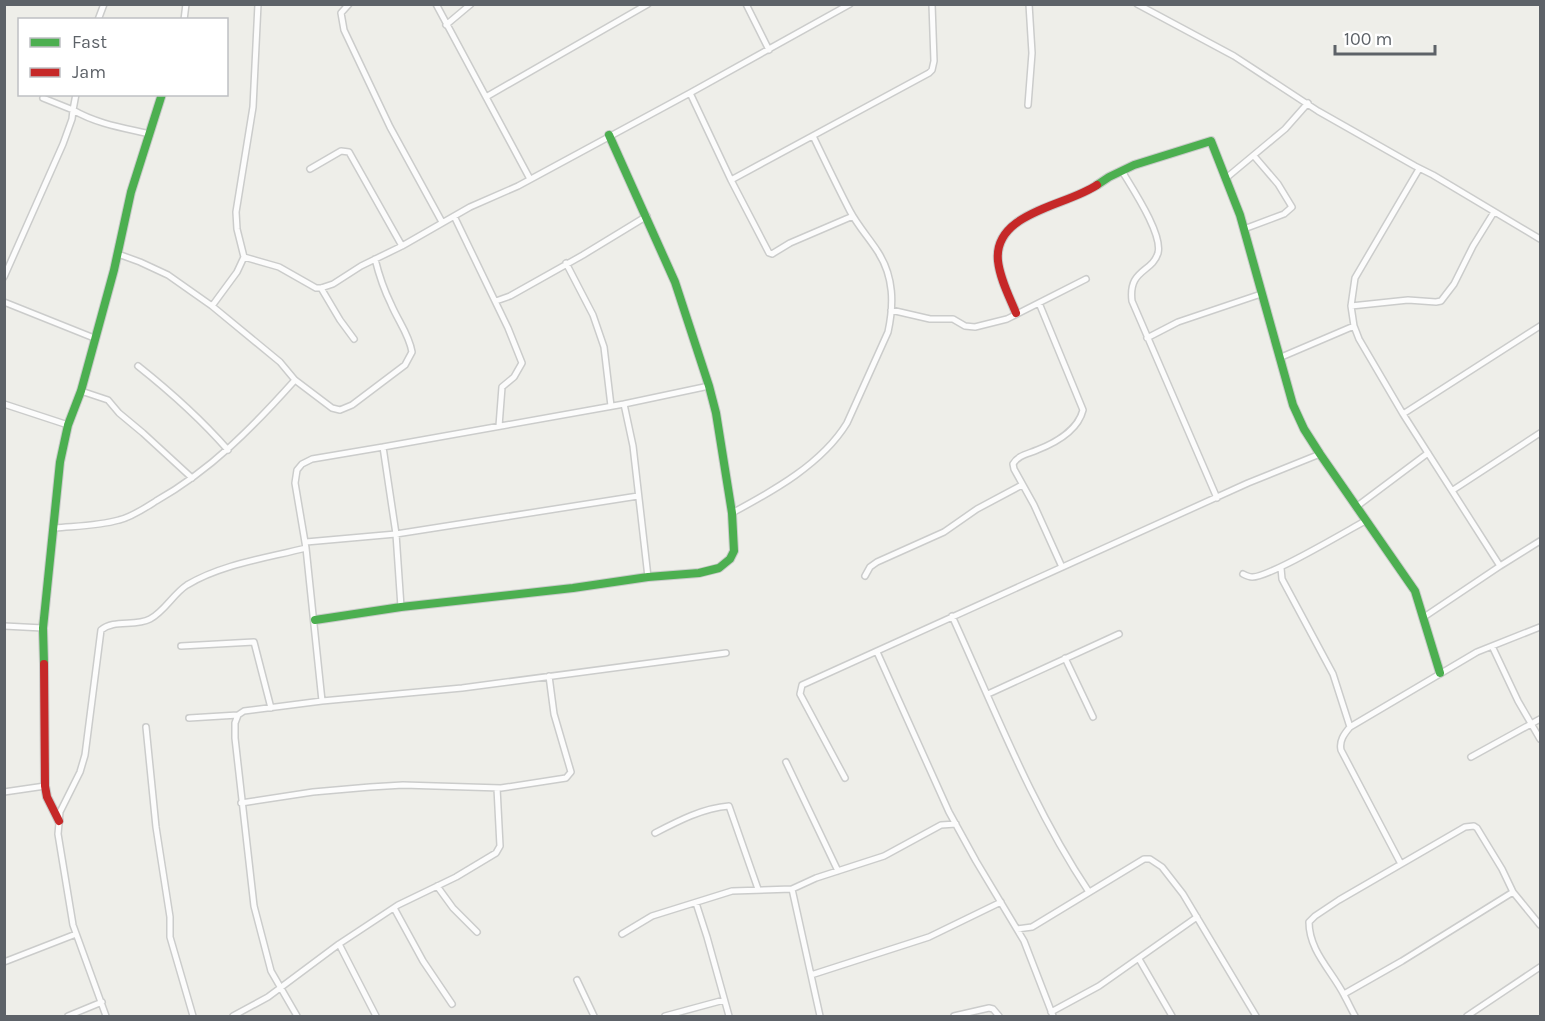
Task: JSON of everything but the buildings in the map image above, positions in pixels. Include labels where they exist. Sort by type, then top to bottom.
[{"type":"street","points":[[212,306],[237,272],[244,257],[237,229],[236,212],[253,107],[258,4]]},
{"type":"street","points":[[349,4],[341,13],[344,30],[390,127],[442,222]]},
{"type":"street","points":[[436,4],[530,179]]},
{"type":"street","points":[[446,25],[471,4]]},
{"type":"street","points":[[486,97],[638,6],[648,4]]},
{"type":"street","points":[[746,4],[769,50]]},
{"type":"street","points":[[731,180],[916,81],[932,70],[934,54],[932,4]]},
{"type":"street","points":[[1028,105],[1032,53],[1029,4]]},
{"type":"street","points":[[1137,4],[1234,56],[1308,104],[1540,239]]},
{"type":"street","points":[[244,257],[279,267],[316,288],[333,284],[442,222],[530,179],[848,5]]},
{"type":"street","points":[[690,93],[769,254],[853,216]]},
{"type":"street","points":[[4,277],[63,144],[72,119],[76,96]]},
{"type":"street","points":[[59,821],[47,797],[45,786],[44,628],[60,462],[118,254],[131,192],[161,96]]},
{"type":"street","points":[[43,98],[94,120],[150,134]]},
{"type":"street","points":[[1225,178],[1285,129],[1308,104]]},
{"type":"street","points":[[315,620],[400,607],[699,573],[726,565],[734,552],[732,513],[716,413],[709,386],[675,282],[609,135]]},
{"type":"street","points":[[732,513],[772,491],[811,462],[840,435],[888,332],[892,287],[886,268],[879,253],[853,216],[813,136]]},
{"type":"street","points":[[1016,313],[999,268],[997,253],[999,241],[1004,232],[1026,218],[1089,190],[1109,176],[1209,141],[1213,143],[1244,229],[1293,405],[1304,429],[1320,454],[1415,591],[1440,674]]},
{"type":"street","points":[[310,169],[341,151],[349,152],[402,246]]},
{"type":"street","points":[[1244,229],[1284,214],[1292,207],[1278,184],[1254,156]]},
{"type":"street","points":[[1419,169],[1355,278],[1352,306],[1354,326],[1359,339],[1403,414],[1500,566]]},
{"type":"street","points":[[1122,171],[1153,228],[1158,244],[1157,255],[1136,278],[1131,293],[1136,311],[1217,498]]},
{"type":"street","points":[[1352,306],[1383,301],[1441,301],[1454,284],[1473,246],[1494,212]]},
{"type":"street","points":[[454,216],[496,301],[522,363],[514,377],[502,387],[499,426]]},
{"type":"street","points":[[496,301],[510,296],[583,255],[647,216]]},
{"type":"street","points":[[118,254],[168,275],[212,306],[280,362],[295,380],[332,408],[340,410],[352,405],[405,366],[412,352],[407,334],[391,306],[379,277],[375,259]]},
{"type":"street","points":[[566,263],[593,315],[604,347],[611,406]]},
{"type":"street","points":[[891,310],[930,319],[952,319],[970,327],[1007,318],[1086,279]]},
{"type":"street","points":[[321,288],[354,339]]},
{"type":"street","points":[[1147,338],[1178,322],[1261,294]]},
{"type":"street","points":[[4,302],[94,338]]},
{"type":"street","points":[[1039,303],[1083,410],[1072,427],[1054,443],[1023,455],[1013,464],[1047,530],[1062,567]]},
{"type":"street","points":[[1279,358],[1354,326]]},
{"type":"street","points":[[1403,414],[1540,326]]},
{"type":"street","points":[[138,366],[199,418],[228,450]]},
{"type":"street","points":[[55,528],[121,520],[172,492],[228,450],[295,380]]},
{"type":"street","points":[[322,701],[306,545],[295,483],[297,470],[302,464],[325,456],[624,404],[709,386]]},
{"type":"street","points":[[81,391],[108,400],[119,414],[192,478]]},
{"type":"street","points":[[4,404],[69,425]]},
{"type":"street","points":[[624,404],[633,446],[648,577]]},
{"type":"street","points":[[1453,490],[1540,433]]},
{"type":"street","points":[[383,447],[396,534],[400,607]]},
{"type":"street","points":[[1356,507],[1428,453]]},
{"type":"street","points":[[845,778],[800,694],[800,688],[808,682],[1273,472],[1320,454]]},
{"type":"street","points":[[865,576],[870,567],[877,562],[944,532],[976,509],[1022,485]]},
{"type":"street","points":[[106,1017],[76,933],[60,857],[59,821],[60,812],[80,772],[85,755],[101,630],[106,625],[136,624],[149,620],[186,586],[216,572],[306,545],[396,534],[639,496]]},
{"type":"street","points":[[1243,573],[1252,577],[1281,568],[1365,521]]},
{"type":"street","points":[[1424,617],[1540,541]]},
{"type":"street","points":[[1281,568],[1282,579],[1333,674],[1350,727]]},
{"type":"street","points":[[952,616],[999,723],[1050,829],[1089,892]]},
{"type":"street","points":[[4,626],[44,628]]},
{"type":"street","points":[[1401,864],[1341,750],[1341,740],[1350,727],[1440,674],[1492,646],[1540,627]]},
{"type":"street","points":[[988,694],[1119,634]]},
{"type":"street","points":[[181,646],[254,642],[272,708]]},
{"type":"street","points":[[1492,646],[1540,739]]},
{"type":"street","points":[[878,652],[949,812],[1024,941],[1052,1014],[1139,959],[1197,917]]},
{"type":"street","points":[[297,1017],[271,971],[254,906],[235,738],[234,723],[238,715],[244,711],[322,701],[462,688],[726,653]]},
{"type":"street","points":[[1065,658],[1093,717]]},
{"type":"street","points":[[241,803],[313,792],[403,785],[497,788],[566,778],[571,772],[554,714],[549,676]]},
{"type":"street","points":[[189,718],[238,715]]},
{"type":"street","points":[[1471,757],[1540,719]]},
{"type":"street","points":[[146,728],[155,797],[156,827],[170,917],[170,937],[193,1017]]},
{"type":"street","points":[[786,762],[838,871]]},
{"type":"street","points":[[4,792],[45,786]]},
{"type":"street","points":[[233,1017],[258,1003],[339,944],[394,908],[478,865],[499,850],[497,788]]},
{"type":"street","points":[[656,833],[680,820],[729,806],[758,890]]},
{"type":"street","points":[[941,825],[949,812]]},
{"type":"street","points":[[622,934],[652,916],[732,891],[792,889],[816,878],[885,856],[941,825],[956,824]]},
{"type":"street","points":[[1355,1017],[1309,935],[1309,922],[1339,900],[1465,827],[1474,826],[1502,869],[1513,892],[1540,925]]},
{"type":"street","points":[[1017,929],[1032,927],[1144,860],[1150,859],[1162,867],[1197,917],[1257,1017]]},
{"type":"street","points":[[437,886],[453,908],[477,932]]},
{"type":"street","points":[[792,889],[820,1017]]},
{"type":"street","points":[[1344,994],[1513,892]]},
{"type":"street","points":[[811,975],[929,937],[1001,902]]},
{"type":"street","points":[[696,903],[729,1017]]},
{"type":"street","points":[[394,908],[423,961],[452,1004]]},
{"type":"street","points":[[1024,941],[1032,927]]},
{"type":"street","points":[[4,962],[76,933]]},
{"type":"street","points":[[339,944],[376,1017]]},
{"type":"street","points":[[1139,959],[1172,1017]]},
{"type":"street","points":[[1467,1017],[1540,967]]},
{"type":"street","points":[[578,980],[594,1017]]},
{"type":"street","points":[[664,1017],[724,1000]]},
{"type":"street","points":[[68,1017],[102,1002]]},
{"type":"street","points":[[954,1017],[990,1008],[999,1017]]},
{"type":"traffic: fast","points":[[44,664],[43,628],[60,462],[68,425],[81,391],[114,270],[131,192],[161,96]]},
{"type":"traffic: fast","points":[[315,620],[401,607],[573,588],[648,577],[699,573],[719,568],[730,559],[734,551],[732,513],[716,413],[709,386],[675,282],[609,135]]},
{"type":"traffic: fast","points":[[1097,185],[1134,165],[1211,141],[1240,215],[1293,405],[1304,429],[1320,454],[1415,591],[1440,673]]},
{"type":"traffic: jam","points":[[1016,313],[1003,281],[998,261],[1000,245],[1007,231],[1034,212],[1097,185]]},
{"type":"traffic: jam","points":[[44,664],[45,786],[47,797],[59,821]]}]
